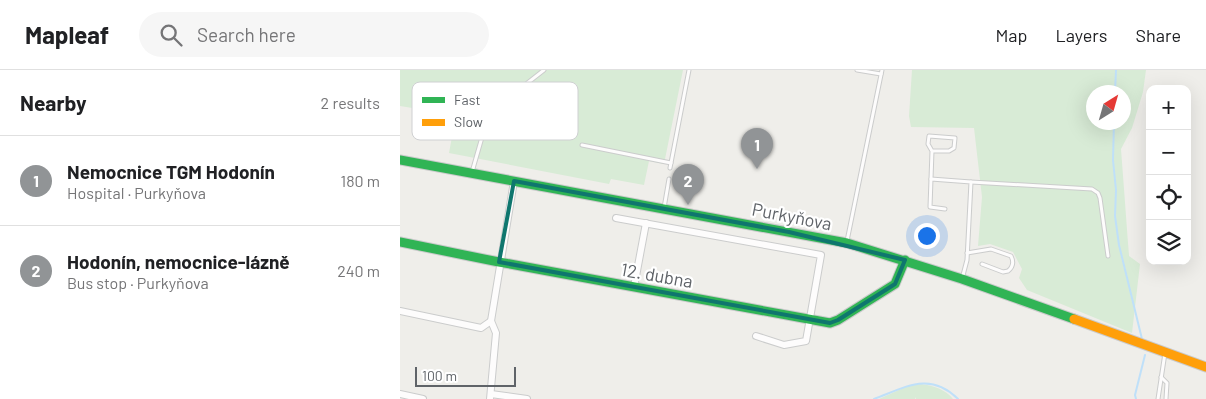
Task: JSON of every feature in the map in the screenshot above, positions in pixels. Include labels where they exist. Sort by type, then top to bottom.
[{"type":"street","name":"Purkyňova","points":[[400,160],[847,243],[962,279],[1206,366]]},
{"type":"street","points":[[514,181],[499,262],[491,321],[496,333],[490,397],[527,399]]},
{"type":"street","name":"Purkyňova","points":[[616,218],[821,255],[809,320]]},
{"type":"street","points":[[634,287],[646,223]]},
{"type":"street","name":"12. dubna","points":[[400,242],[830,323],[838,320],[895,284],[905,260]]},
{"type":"street","points":[[400,311],[481,328],[491,321]]},
{"type":"street","points":[[756,336],[784,345],[803,342],[806,341],[809,320]]},
{"type":"street","points":[[400,394],[423,399]]},
{"type":"lane","points":[[528,82],[544,70]]},
{"type":"lane","points":[[670,168],[689,70]]},
{"type":"lane","points":[[847,243],[881,72],[857,70]]},
{"type":"lane","points":[[932,151],[949,151],[954,148],[955,138],[929,136],[928,144],[932,151],[930,207],[945,209]]},
{"type":"lane","points":[[472,173],[481,140]]},
{"type":"lane","points":[[582,146],[671,163]]},
{"type":"lane","points":[[663,209],[669,179]]},
{"type":"lane","points":[[931,179],[1092,189],[1098,193],[1100,198],[1108,256]]},
{"type":"lane","points":[[962,279],[966,268],[968,252],[971,182]]},
{"type":"lane","points":[[968,252],[991,249],[1011,256],[1013,260],[1012,266],[1008,271],[1003,272],[982,264]]},
{"type":"lane","points":[[1158,399],[1165,352]]},
{"type":"lane","points":[[1161,377],[1167,384],[1166,399]]},
{"type":"highlighted area","points":[[514,181],[789,232],[905,260],[895,284],[838,320],[830,323],[499,262]]},
{"type":"green space","points":[[400,70],[683,70],[664,164],[649,161],[644,185],[611,179],[609,184],[449,153],[451,140],[578,140],[578,82],[412,82],[412,108],[400,106]]},
{"type":"green space","points":[[912,70],[1146,70],[1143,92],[1131,130],[1131,85],[1086,85],[1086,130],[1131,130],[1121,149],[1129,256],[1140,264],[1132,333],[1027,290],[1019,278],[1022,269],[1013,252],[990,244],[978,246],[982,197],[974,128],[911,127],[909,116]]},
{"type":"green space","points":[[921,384],[939,388],[953,399],[916,399],[915,397],[915,399],[879,399],[910,385]]},
{"type":"waterway","points":[[1115,85],[1116,70]]},
{"type":"waterway","points":[[1114,130],[1115,216],[1119,245],[1142,339]]},
{"type":"waterway","points":[[1136,399],[1135,395],[1145,355]]},
{"type":"waterway","points":[[874,399],[907,386],[918,384],[938,386],[948,390],[958,399]]},
{"type":"traffic: fast","points":[[400,160],[847,243],[962,279],[1074,319]]},
{"type":"traffic: fast","points":[[400,242],[830,323],[838,320],[895,284],[905,260]]},
{"type":"traffic: slow","points":[[1074,319],[1206,367]]},
{"type":"place","name":"Nemocnice TGM Hodonín","points":[[757,169]]},
{"type":"place","name":"Hodonín, nemocnice-lázně","points":[[688,205]]}]
